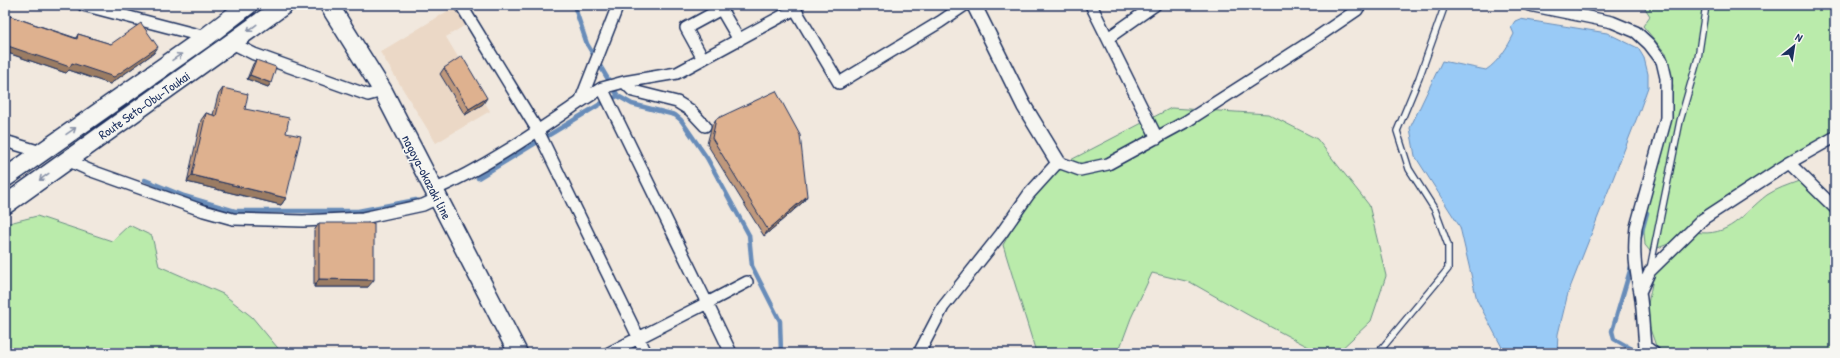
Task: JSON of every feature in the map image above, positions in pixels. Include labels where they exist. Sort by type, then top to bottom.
[{"type":"main road","name":"Route Seto-Obu-Toukai","points":[[5,178],[206,37],[248,5]]},
{"type":"main road","name":"Route Seto-Obu-Toukai","points":[[5,205],[284,5]]},
{"type":"main road","name":"nagoya-okazaki line","points":[[329,5],[383,91],[518,353]]},
{"type":"street","points":[[83,5],[206,37]]},
{"type":"street","points":[[461,5],[538,131],[646,353]]},
{"type":"street","points":[[580,102],[618,5]]},
{"type":"street","points":[[67,160],[111,178],[204,211],[233,219],[303,221],[363,218],[423,205],[436,194],[538,131],[602,88],[624,82],[677,73],[794,9],[839,83],[940,22],[965,5]]},
{"type":"street","points":[[974,5],[1024,106],[1058,162],[1080,170],[1108,164],[1157,138],[1310,42],[1357,10],[1360,5]]},
{"type":"street","points":[[1091,5],[1157,138]]},
{"type":"street","points":[[1108,38],[1155,5]]},
{"type":"street","points":[[1529,5],[1612,22],[1636,32],[1649,44],[1662,61],[1666,78],[1666,118],[1636,227],[1634,245],[1636,279],[1640,292],[1645,346],[1654,353]]},
{"type":"street","points":[[703,59],[686,28],[721,9],[739,40]]},
{"type":"street","points":[[232,43],[254,54],[368,95],[383,91]]},
{"type":"street","points":[[624,82],[633,91],[677,102],[690,110],[705,126]]},
{"type":"street","points":[[602,88],[732,353]]},
{"type":"street","points":[[1640,292],[1650,271],[1703,219],[1789,163],[1835,137]]},
{"type":"street","points":[[5,141],[41,152]]},
{"type":"street","points":[[919,353],[943,307],[1001,234],[1029,194],[1058,162]]},
{"type":"street","points":[[1789,163],[1835,208]]},
{"type":"street","points":[[609,353],[746,282]]},
{"type":"lane","points":[[1378,353],[1448,269],[1448,245],[1435,210],[1409,169],[1396,131],[1419,78],[1444,5]]},
{"type":"lane","points":[[1650,271],[1680,121],[1698,58],[1706,5]]},
{"type":"shaded area","points":[[456,6],[467,24],[446,37],[490,111],[436,143],[380,52]]},
{"type":"green space","points":[[1643,5],[1835,5],[1835,133],[1676,241],[1650,251],[1645,245],[1643,218],[1671,114],[1673,86],[1667,55],[1643,26],[1650,16]]},
{"type":"green space","points":[[1171,108],[1268,114],[1317,139],[1369,205],[1386,276],[1371,321],[1337,353],[1320,353],[1190,282],[1152,273],[1131,318],[1118,353],[1058,353],[1035,349],[1003,245],[1021,213],[1061,165]]},
{"type":"green space","points":[[1799,181],[1835,217],[1835,353],[1664,353],[1656,346],[1649,326],[1648,304],[1654,274],[1695,232],[1707,233],[1727,228],[1735,223],[1767,195]]},
{"type":"green space","points":[[37,216],[112,241],[129,225],[152,236],[159,266],[223,294],[252,317],[282,353],[5,353],[5,224]]},
{"type":"water","points":[[1520,19],[1607,33],[1638,48],[1644,58],[1648,74],[1648,87],[1638,115],[1568,293],[1558,334],[1557,353],[1505,353],[1477,300],[1460,227],[1415,156],[1410,128],[1442,61],[1486,70],[1495,63],[1505,49],[1514,34],[1511,27],[1515,21]]},
{"type":"building","points":[[10,16],[77,39],[78,34],[111,44],[141,23],[158,47],[114,77],[72,63],[70,67],[5,45],[5,31]]},
{"type":"building","points":[[462,56],[487,98],[469,109],[444,68]]},
{"type":"building","points":[[256,60],[276,67],[271,83],[250,75]]},
{"type":"building","points":[[223,88],[248,94],[245,109],[289,118],[286,133],[301,136],[286,198],[192,175],[206,113],[216,116]]},
{"type":"building","points":[[776,91],[800,135],[807,196],[768,230],[712,138],[716,119]]},
{"type":"building","points":[[319,223],[374,223],[374,280],[319,279]]},
{"type":"waterway","points":[[574,5],[587,44],[618,96]]},
{"type":"waterway","points":[[478,178],[602,103],[618,96],[632,104],[675,115],[681,120],[707,158],[749,235],[752,266],[780,321],[781,353]]},
{"type":"waterway","points":[[145,180],[184,196],[235,211],[358,211],[416,200]]},
{"type":"waterway","points":[[1640,238],[1647,213]]},
{"type":"waterway","points":[[1632,264],[1612,331],[1614,339],[1639,353]]}]
